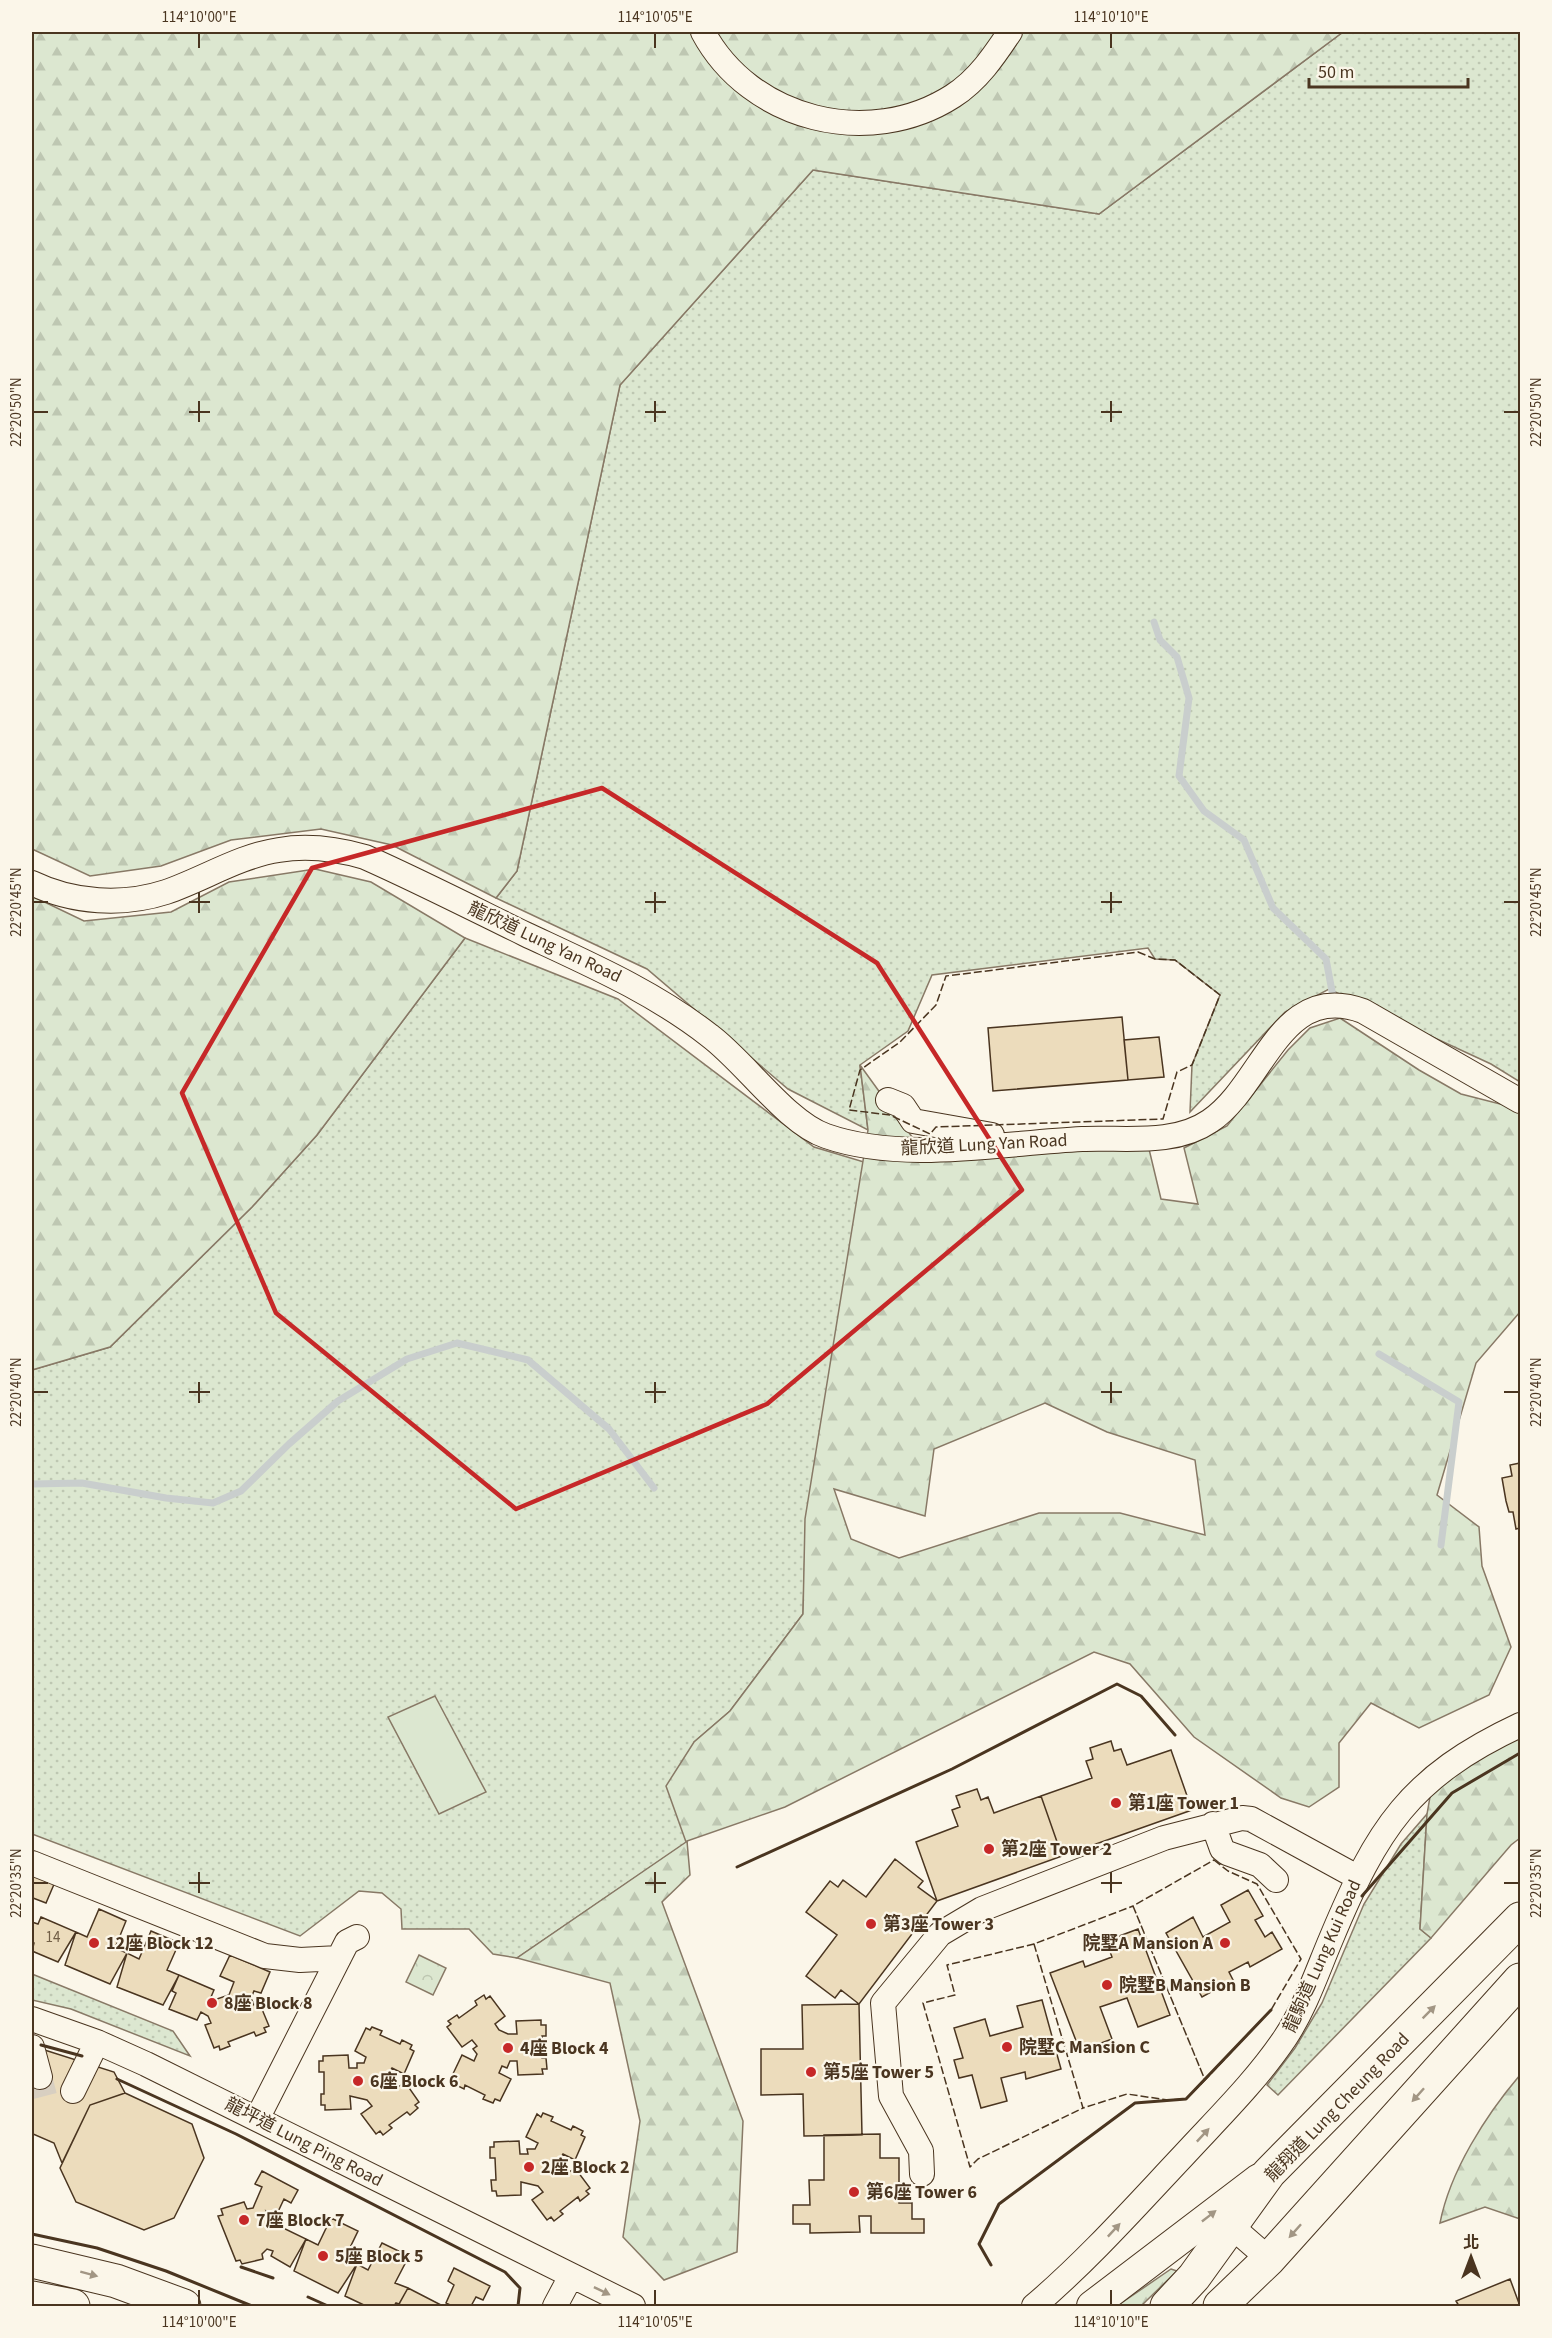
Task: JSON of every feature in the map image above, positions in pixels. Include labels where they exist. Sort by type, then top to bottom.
[{"type":"highway","name":"龍翔道 Lung Cheung Road","points":[[1167,2307],[1194,2277],[1269,2173],[1521,1919]]},
{"type":"highway","points":[[1220,2307],[1269,2259],[1521,1980]]},
{"type":"highway","points":[[32,2261],[116,2281],[184,2307]]},
{"type":"highway","points":[[32,2298],[73,2307]]},
{"type":"main road","points":[[1092,2307],[1269,2173]]},
{"type":"main road","points":[[1238,2307],[1269,2259]]},
{"type":"street","points":[[703,32],[723,62],[738,78],[775,102],[794,112],[823,121],[870,124],[911,116],[954,95],[988,64],[1010,32]]},
{"type":"street","name":"龍欣道 Lung Yan Road","points":[[32,883],[75,897],[121,901],[167,892],[247,858],[278,850],[309,848],[347,852],[383,865],[633,984],[711,1036],[783,1107],[824,1136],[884,1148],[959,1148],[1036,1141],[1173,1137],[1211,1121],[1229,1104],[1293,1021],[1311,1009],[1334,1004],[1363,1011],[1521,1101]]},
{"type":"street","points":[[888,1100],[903,1106],[913,1122],[936,1128],[1036,1141]]},
{"type":"street","name":"龍駒道 Lung Kui Road","points":[[1034,2307],[1095,2252],[1271,2058],[1308,1996],[1357,1877],[1390,1822],[1405,1804],[1427,1782],[1464,1754],[1521,1725]]},
{"type":"street","points":[[922,2174],[921,2151],[891,2096],[883,2003],[940,1934],[982,1909],[1160,1830],[1242,1818],[1251,1819],[1357,1877]]},
{"type":"street","points":[[1213,1824],[1222,1849],[1260,1865],[1276,1880]]},
{"type":"street","points":[[32,1863],[265,1956],[300,1960],[339,1958]]},
{"type":"street","points":[[257,2119],[347,1942],[357,1937]]},
{"type":"street","name":"龍坪道 Lung Ping Road","points":[[32,2019],[97,2042],[257,2119],[633,2307]]},
{"type":"street","points":[[73,2091],[97,2042]]},
{"type":"street","points":[[32,2047],[40,2077]]},
{"type":"street","points":[[1231,2226],[1269,2259]]},
{"type":"street","points":[[555,2307],[571,2276]]},
{"type":"highlighted area","points":[[602,788],[877,963],[1022,1190],[767,1404],[516,1509],[276,1313],[182,1093],[312,868]]},
{"type":"green space","points":[[32,32],[1343,32],[1099,214],[813,170],[620,385],[517,871],[496,898],[392,845],[321,829],[231,840],[161,866],[90,876],[32,849]]},
{"type":"green space","points":[[1343,32],[1520,32],[1520,1082],[1491,1064],[1329,989],[1285,1012],[1190,1112],[1192,1065],[1220,995],[1175,960],[1155,959],[1148,948],[932,975],[908,1031],[860,1065],[868,1130],[788,1089],[647,969],[496,898],[517,871],[620,385],[813,170],[1099,214]]},
{"type":"green space","points":[[315,869],[371,882],[465,938],[317,1135],[252,1207],[110,1347],[32,1370],[32,896],[84,921],[171,912],[229,882]]},
{"type":"green space","points":[[465,938],[618,999],[814,1147],[864,1162],[806,1519],[803,1614],[730,1711],[694,1742],[687,1842],[517,1958],[493,1954],[469,1929],[402,1929],[401,1909],[382,1893],[359,1891],[300,1936],[32,1834],[32,1370],[110,1347],[252,1207],[317,1135]]},
{"type":"green space","points":[[1340,1018],[1419,1070],[1461,1094],[1520,1109],[1520,1312],[1476,1363],[1437,1495],[1479,1527],[1482,1566],[1511,1647],[1489,1695],[1419,1728],[1371,1703],[1339,1743],[1339,1787],[1309,1807],[1281,1798],[1194,1737],[1130,1664],[1094,1652],[785,1807],[687,1841],[690,1875],[662,1902],[743,2121],[737,2252],[664,2280],[623,2237],[640,2121],[610,1983],[517,1958],[686,1842],[666,1786],[694,1742],[730,1711],[803,1614],[805,1519],[868,1130],[860,1065],[915,1141],[1149,1149],[1161,1199],[1198,1204],[1184,1148],[1227,1126],[1288,1050],[1310,1028]],"holes":[[[1045,1403],[1107,1432],[1195,1460],[1205,1535],[1120,1513],[1039,1513],[899,1558],[851,1539],[834,1489],[925,1516],[934,1449]]]},
{"type":"green space","points":[[435,1696],[486,1792],[439,1814],[388,1717]]},
{"type":"green space","points":[[1520,1736],[1520,1838],[1511,1845],[1431,1938],[1420,1929],[1427,1814],[1431,1791],[1440,1782]]},
{"type":"green space","points":[[1427,1814],[1420,1929],[1431,1938],[1278,2095],[1267,2085],[1295,2048],[1322,2003],[1364,1904],[1401,1844]]},
{"type":"green space","points":[[419,1955],[446,1968],[433,1995],[406,1982]]},
{"type":"green space","points":[[32,1974],[173,2031],[190,2056],[71,2009],[32,2000]]},
{"type":"green space","points":[[1520,2075],[1520,2219],[1485,2207],[1440,2223],[1452,2184],[1471,2144]]},
{"type":"green space","points":[[1171,2269],[1177,2271],[1141,2306],[1117,2306]]},
{"type":"building","points":[[1122,1017],[1128,1080],[993,1091],[988,1028]]},
{"type":"building","points":[[1159,1037],[1164,1077],[1128,1080],[1124,1040]]},
{"type":"building","points":[[1520,1463],[1520,1528],[1516,1529],[1513,1512],[1509,1512],[1502,1478],[1512,1476],[1510,1465]]},
{"type":"building","name":"第1座 Tower 1","points":[[1111,1741],[1114,1751],[1121,1749],[1127,1765],[1171,1750],[1192,1810],[1062,1856],[1041,1796],[1092,1778],[1086,1761],[1093,1759],[1090,1748]]},
{"type":"building","name":"第2座 Tower 2","points":[[977,1789],[981,1800],[988,1797],[994,1813],[1041,1796],[1062,1856],[937,1901],[916,1842],[958,1826],[952,1810],[960,1807],[956,1796]]},
{"type":"building","name":"第3座 Tower 3","points":[[895,1859],[923,1881],[918,1887],[937,1901],[859,2004],[841,1990],[835,1998],[806,1976],[837,1935],[806,1912],[830,1881],[838,1887],[843,1880],[866,1897]]},
{"type":"building","points":[[32,1872],[55,1882],[46,1903],[33,1898],[32,1900]]},
{"type":"building","name":"院墅A Mansion A","points":[[1248,1890],[1263,1916],[1255,1920],[1265,1937],[1272,1932],[1282,1949],[1250,1967],[1248,1962],[1229,1972],[1233,1980],[1202,1997],[1166,1933],[1193,1917],[1203,1937],[1230,1922],[1221,1905]]},
{"type":"building","name":"12座 Block 12","points":[[99,1909],[126,1921],[115,1948],[127,1953],[110,1984],[65,1965],[76,1932],[87,1937]]},
{"type":"building","points":[[41,1917],[76,1932],[58,1962],[32,1951],[34,1943],[32,1941],[32,1922],[38,1924]]},
{"type":"building","name":"院墅B Mansion B","points":[[1138,1929],[1170,2015],[1138,2027],[1127,1998],[1100,2007],[1112,2039],[1080,2051],[1050,1973],[1083,1961],[1085,1967],[1112,1957],[1106,1941]]},
{"type":"building","points":[[151,1931],[179,1943],[167,1970],[179,1975],[163,2005],[117,1987],[127,1953],[139,1959]]},
{"type":"building","name":"8座 Block 8","points":[[230,1955],[270,1972],[261,1993],[254,1991],[251,1998],[254,2005],[259,2002],[269,2026],[264,2028],[266,2032],[256,2036],[254,2032],[228,2042],[230,2046],[220,2050],[219,2046],[214,2048],[205,2025],[211,2023],[208,2016],[201,2012],[197,2020],[169,2009],[176,1993],[172,1991],[179,1975],[214,1990],[211,1997],[217,1999],[229,1995],[234,1982],[220,1976]]},
{"type":"building","name":"4座 Block 4","points":[[484,1995],[486,1999],[490,1996],[505,2016],[495,2024],[499,2030],[508,2034],[517,2034],[516,2021],[541,2020],[541,2025],[546,2025],[546,2036],[542,2036],[542,2058],[546,2058],[547,2069],[542,2069],[543,2074],[518,2075],[517,2061],[510,2061],[507,2068],[502,2066],[499,2073],[511,2079],[500,2101],[495,2099],[493,2103],[483,2099],[485,2095],[465,2085],[464,2089],[454,2084],[456,2080],[451,2078],[462,2055],[474,2061],[477,2054],[473,2049],[477,2046],[472,2040],[462,2047],[447,2027],[451,2024],[448,2021],[457,2015],[459,2018],[477,2005],[475,2001]]},
{"type":"building","name":"院墅C Mansion C","points":[[1042,2000],[1061,2069],[1026,2079],[1025,2072],[1001,2078],[1007,2101],[981,2108],[972,2075],[959,2078],[954,2060],[963,2058],[954,2028],[985,2019],[990,2036],[1023,2027],[1017,2006]]},
{"type":"building","name":"第5座 Tower 5","points":[[859,2004],[862,2135],[804,2136],[803,2094],[761,2095],[761,2049],[803,2049],[802,2005]]},
{"type":"building","name":"6座 Block 6","points":[[372,2027],[382,2031],[380,2035],[400,2044],[402,2040],[412,2045],[410,2049],[414,2051],[404,2074],[392,2068],[388,2075],[393,2079],[389,2084],[394,2090],[405,2082],[419,2102],[415,2105],[418,2108],[410,2115],[407,2112],[389,2125],[392,2128],[383,2135],[380,2131],[376,2134],[361,2114],[372,2106],[367,2100],[350,2096],[351,2109],[325,2110],[325,2105],[321,2105],[321,2094],[324,2094],[324,2072],[319,2072],[319,2061],[323,2061],[323,2056],[348,2055],[349,2068],[357,2068],[357,2063],[364,2063],[366,2057],[355,2051],[366,2028],[370,2030]]},
{"type":"building","points":[[32,2046],[114,2072],[125,2093],[90,2105],[62,2163],[54,2143],[33,2134]]},
{"type":"building","points":[[125,2093],[192,2124],[204,2158],[174,2218],[144,2230],[76,2202],[60,2168],[90,2105]]},
{"type":"building","name":"2座 Block 2","points":[[543,2113],[553,2117],[551,2121],[571,2130],[573,2126],[583,2131],[581,2135],[585,2137],[575,2160],[563,2154],[559,2161],[564,2164],[560,2170],[565,2175],[575,2168],[590,2188],[586,2191],[589,2194],[580,2201],[578,2197],[560,2211],[563,2214],[554,2221],[551,2217],[547,2220],[532,2200],[543,2192],[538,2186],[521,2182],[521,2195],[497,2196],[496,2191],[492,2191],[491,2180],[496,2180],[495,2158],[490,2158],[490,2147],[494,2147],[494,2142],[519,2141],[520,2154],[528,2154],[527,2149],[535,2149],[538,2143],[526,2137],[537,2114],[541,2117]]},
{"type":"building","name":"第6座 Tower 6","points":[[880,2134],[880,2158],[899,2158],[899,2203],[912,2203],[912,2219],[924,2219],[924,2233],[871,2233],[871,2216],[859,2216],[860,2232],[810,2233],[810,2224],[793,2224],[793,2205],[810,2205],[809,2180],[824,2180],[824,2135]]},
{"type":"building","name":"7座 Block 7","points":[[262,2171],[298,2190],[291,2203],[284,2199],[276,2216],[266,2211],[271,2227],[273,2223],[306,2239],[290,2267],[271,2256],[273,2251],[267,2249],[262,2254],[263,2259],[242,2264],[240,2260],[236,2261],[218,2216],[223,2215],[221,2209],[244,2202],[247,2209],[253,2208],[262,2187],[255,2184]]},
{"type":"building","name":"5座 Block 5","points":[[331,2218],[358,2231],[345,2258],[357,2264],[338,2293],[294,2271],[306,2239],[318,2245]]},
{"type":"building","points":[[382,2243],[409,2256],[395,2283],[408,2288],[399,2304],[366,2306],[345,2296],[357,2264],[368,2270]]},
{"type":"building","points":[[454,2268],[490,2286],[483,2300],[476,2297],[471,2306],[452,2306],[446,2303],[454,2285],[448,2281]]},
{"type":"building","points":[[1510,2279],[1520,2306],[1459,2306],[1456,2301]]},
{"type":"building","points":[[408,2288],[441,2306],[403,2306],[399,2304]]},
{"type":"waterway","points":[[1154,622],[1160,640],[1177,657],[1189,698],[1179,776],[1204,811],[1244,840],[1273,908],[1326,959],[1334,1002]]},
{"type":"waterway","points":[[32,1484],[82,1483],[166,1498],[213,1503],[241,1491],[289,1444],[338,1401],[407,1359],[457,1343],[528,1360],[609,1429],[654,1488]]},
{"type":"waterway","points":[[1379,1354],[1459,1402],[1441,1545]]},
{"type":"tunnel","points":[[40,2077],[45,2096]]},
{"type":"fence","points":[[1138,952],[1155,959],[1175,960],[1220,995],[1192,1065],[1177,1072],[1163,1119],[936,1127],[930,1134],[890,1115],[849,1110],[860,1070],[900,1042],[936,1005],[946,976],[1138,952]]},
{"type":"fence","points":[[1214,1860],[1228,1871],[1257,1884],[1301,1959],[1271,2010],[1205,2080],[1133,1906],[1214,1860]]},
{"type":"fence","points":[[1133,1906],[1205,2080],[1186,2099],[1168,2100],[1127,2094],[1083,2108],[1034,1944],[1133,1906]]},
{"type":"fence","points":[[1034,1944],[1083,2108],[978,2159],[970,2167],[923,2003],[955,1995],[947,1965],[1034,1944]]},
{"type":"wall","points":[[737,1867],[952,1769],[1117,1684],[1141,1696],[1175,1735]]},
{"type":"wall","points":[[1362,1896],[1452,1793],[1520,1753]]},
{"type":"wall","points":[[991,2265],[979,2244],[999,2204],[1135,2103],[1186,2099],[1271,2010]]},
{"type":"wall","points":[[41,2045],[82,2056]]},
{"type":"wall","points":[[117,2079],[236,2134],[505,2272],[520,2288],[518,2306]]},
{"type":"wall","points":[[32,2234],[97,2248],[166,2271],[252,2306]]},
{"type":"wall","points":[[241,2267],[273,2278]]},
{"type":"wall","points":[[308,2297],[328,2306]]},
{"type":"place","name":"第1座 Tower 1","points":[[1116,1803]]},
{"type":"place","name":"第2座 Tower 2","points":[[989,1849]]},
{"type":"place","name":"第3座 Tower 3","points":[[871,1924]]},
{"type":"place","name":"12座 Block 12","points":[[94,1943]]},
{"type":"place","name":"院墅A Mansion A","points":[[1225,1943]]},
{"type":"place","name":"院墅B Mansion B","points":[[1107,1985]]},
{"type":"place","name":"8座 Block 8","points":[[212,2003]]},
{"type":"place","name":"院墅C Mansion C","points":[[1007,2047]]},
{"type":"place","name":"4座 Block 4","points":[[508,2048]]},
{"type":"place","name":"第5座 Tower 5","points":[[811,2072]]},
{"type":"place","name":"6座 Block 6","points":[[358,2081]]},
{"type":"place","name":"2座 Block 2","points":[[529,2167]]},
{"type":"place","name":"第6座 Tower 6","points":[[854,2192]]},
{"type":"place","name":"7座 Block 7","points":[[244,2220]]},
{"type":"place","name":"5座 Block 5","points":[[323,2256]]}]
